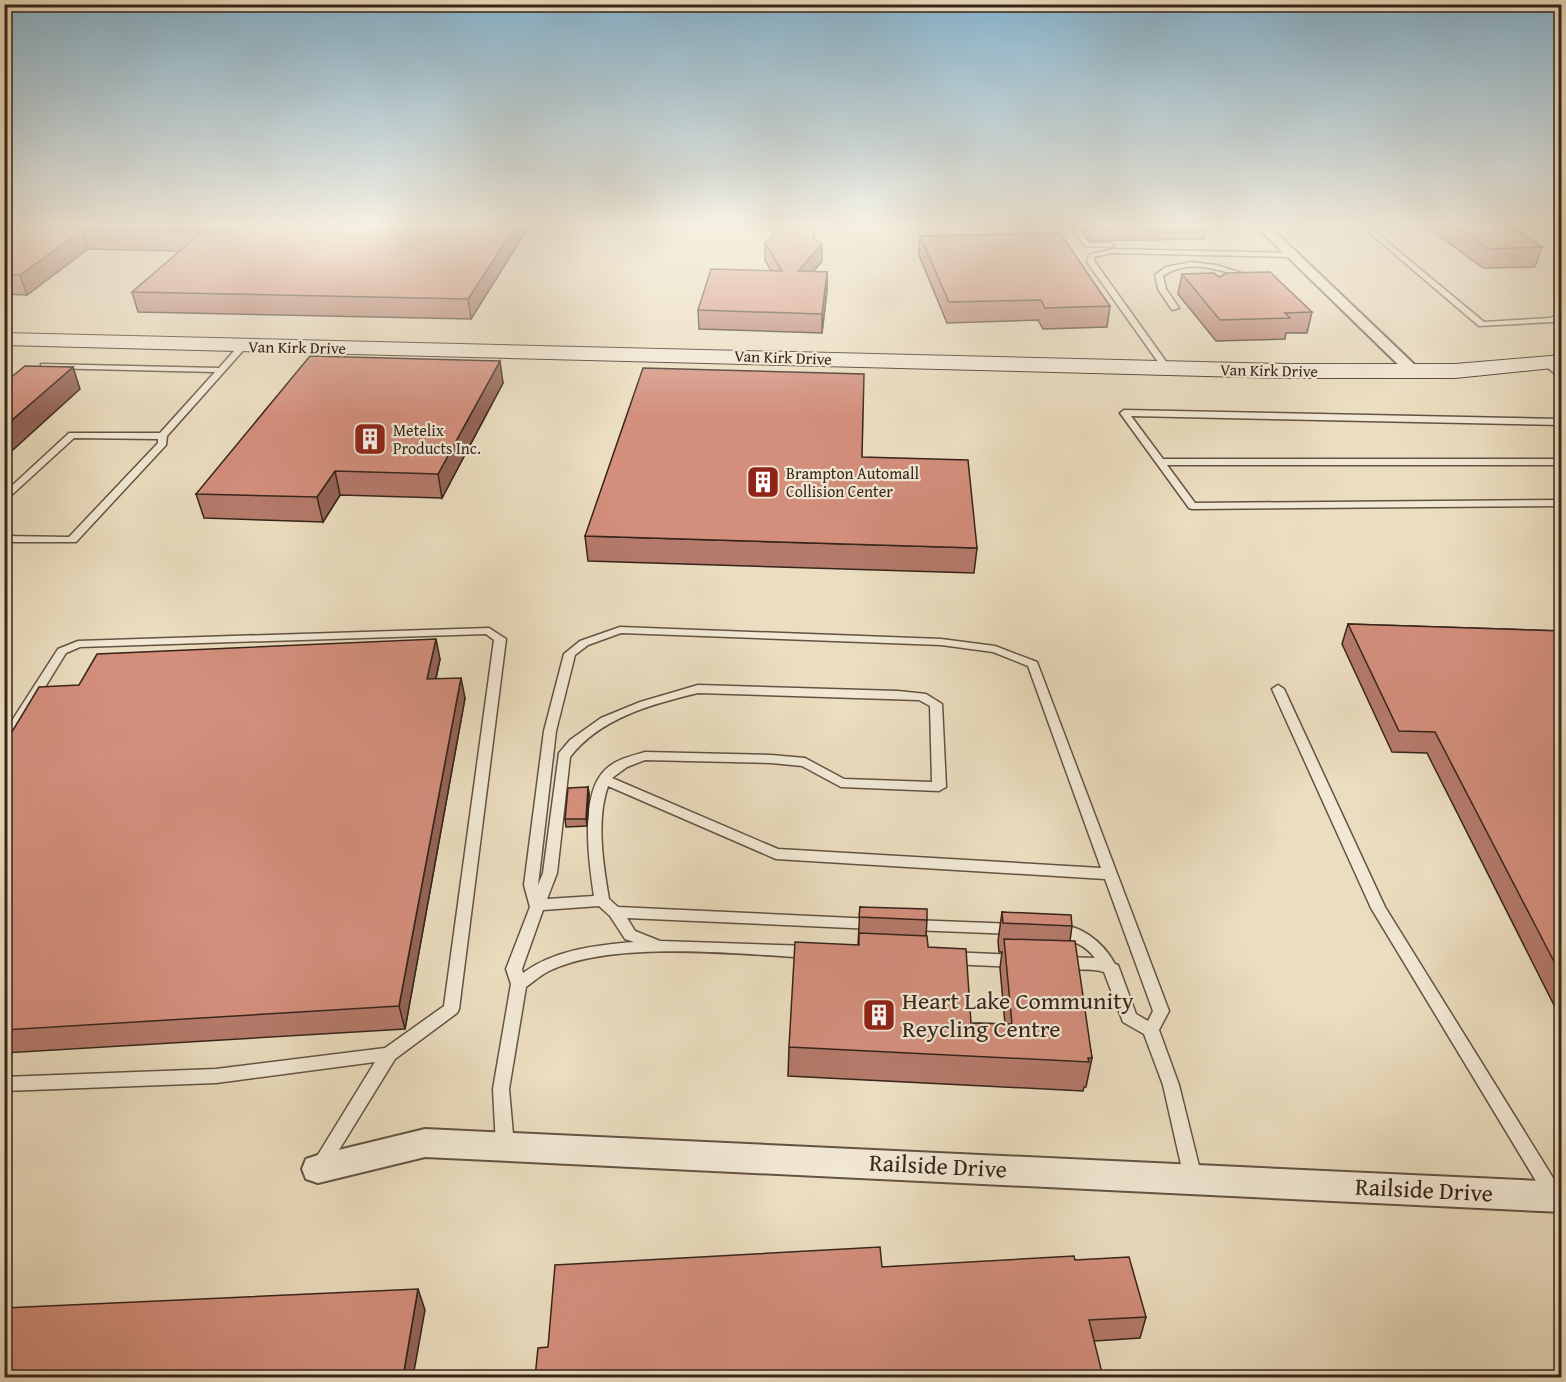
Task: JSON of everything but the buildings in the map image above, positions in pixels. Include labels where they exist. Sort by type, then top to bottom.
[{"type":"street","points":[[1327,288],[1414,372]]},
{"type":"street","name":"Van Kirk Drive","points":[[4,339],[1414,372],[1557,367]]},
{"type":"street","name":"Railside Drive","points":[[318,1169],[425,1143],[1558,1196]]},
{"type":"lane","points":[[1111,288],[1166,367]]},
{"type":"lane","points":[[1162,288],[1175,308]]},
{"type":"lane","points":[[1439,288],[1482,324],[1552,320],[1562,314]]},
{"type":"lane","points":[[4,499],[72,435],[162,436],[244,345]]},
{"type":"lane","points":[[44,366],[220,370]]},
{"type":"lane","points":[[1562,422],[1124,413],[1192,506],[1562,503]]},
{"type":"lane","points":[[4,539],[72,540],[163,442],[162,436]]},
{"type":"lane","points":[[1160,462],[1562,462]]},
{"type":"lane","points":[[536,905],[531,885],[550,731],[570,654],[584,643],[620,630],[941,642],[995,649],[1033,664],[1161,1011],[1151,1030]]},
{"type":"lane","points":[[4,744],[62,651],[78,644],[489,631],[500,639],[451,1009],[389,1054],[318,1169]]},
{"type":"lane","points":[[505,1146],[501,1089],[519,984],[514,969],[536,905],[550,873],[564,756],[569,748],[598,725],[665,697],[698,689],[898,695],[922,697],[936,704],[939,787],[841,783],[805,762],[771,759],[645,756],[620,765],[604,779],[598,793],[595,868],[602,901],[615,912],[630,934],[656,945]]},
{"type":"lane","points":[[1278,689],[1378,908],[1558,1196]]},
{"type":"lane","points":[[604,779],[776,854],[1110,874]]},
{"type":"lane","points":[[536,905],[602,901]]},
{"type":"lane","points":[[615,912],[1064,931],[1084,940],[1100,952],[1113,969],[1130,1018],[1151,1030],[1171,1085],[1193,1178]]},
{"type":"lane","points":[[519,984],[528,974],[577,955],[656,945],[831,953]]},
{"type":"lane","points":[[936,958],[1093,963],[1113,969]]},
{"type":"lane","points":[[4,1084],[216,1076],[389,1054]]},
{"type":"place","name":"Metelix Products Inc.","points":[[370,439]]},
{"type":"place","name":"Brampton Automall Collision Center","points":[[763,482]]},
{"type":"place","name":"Heart Lake Community Reycling Centre","points":[[879,1015]]}]
